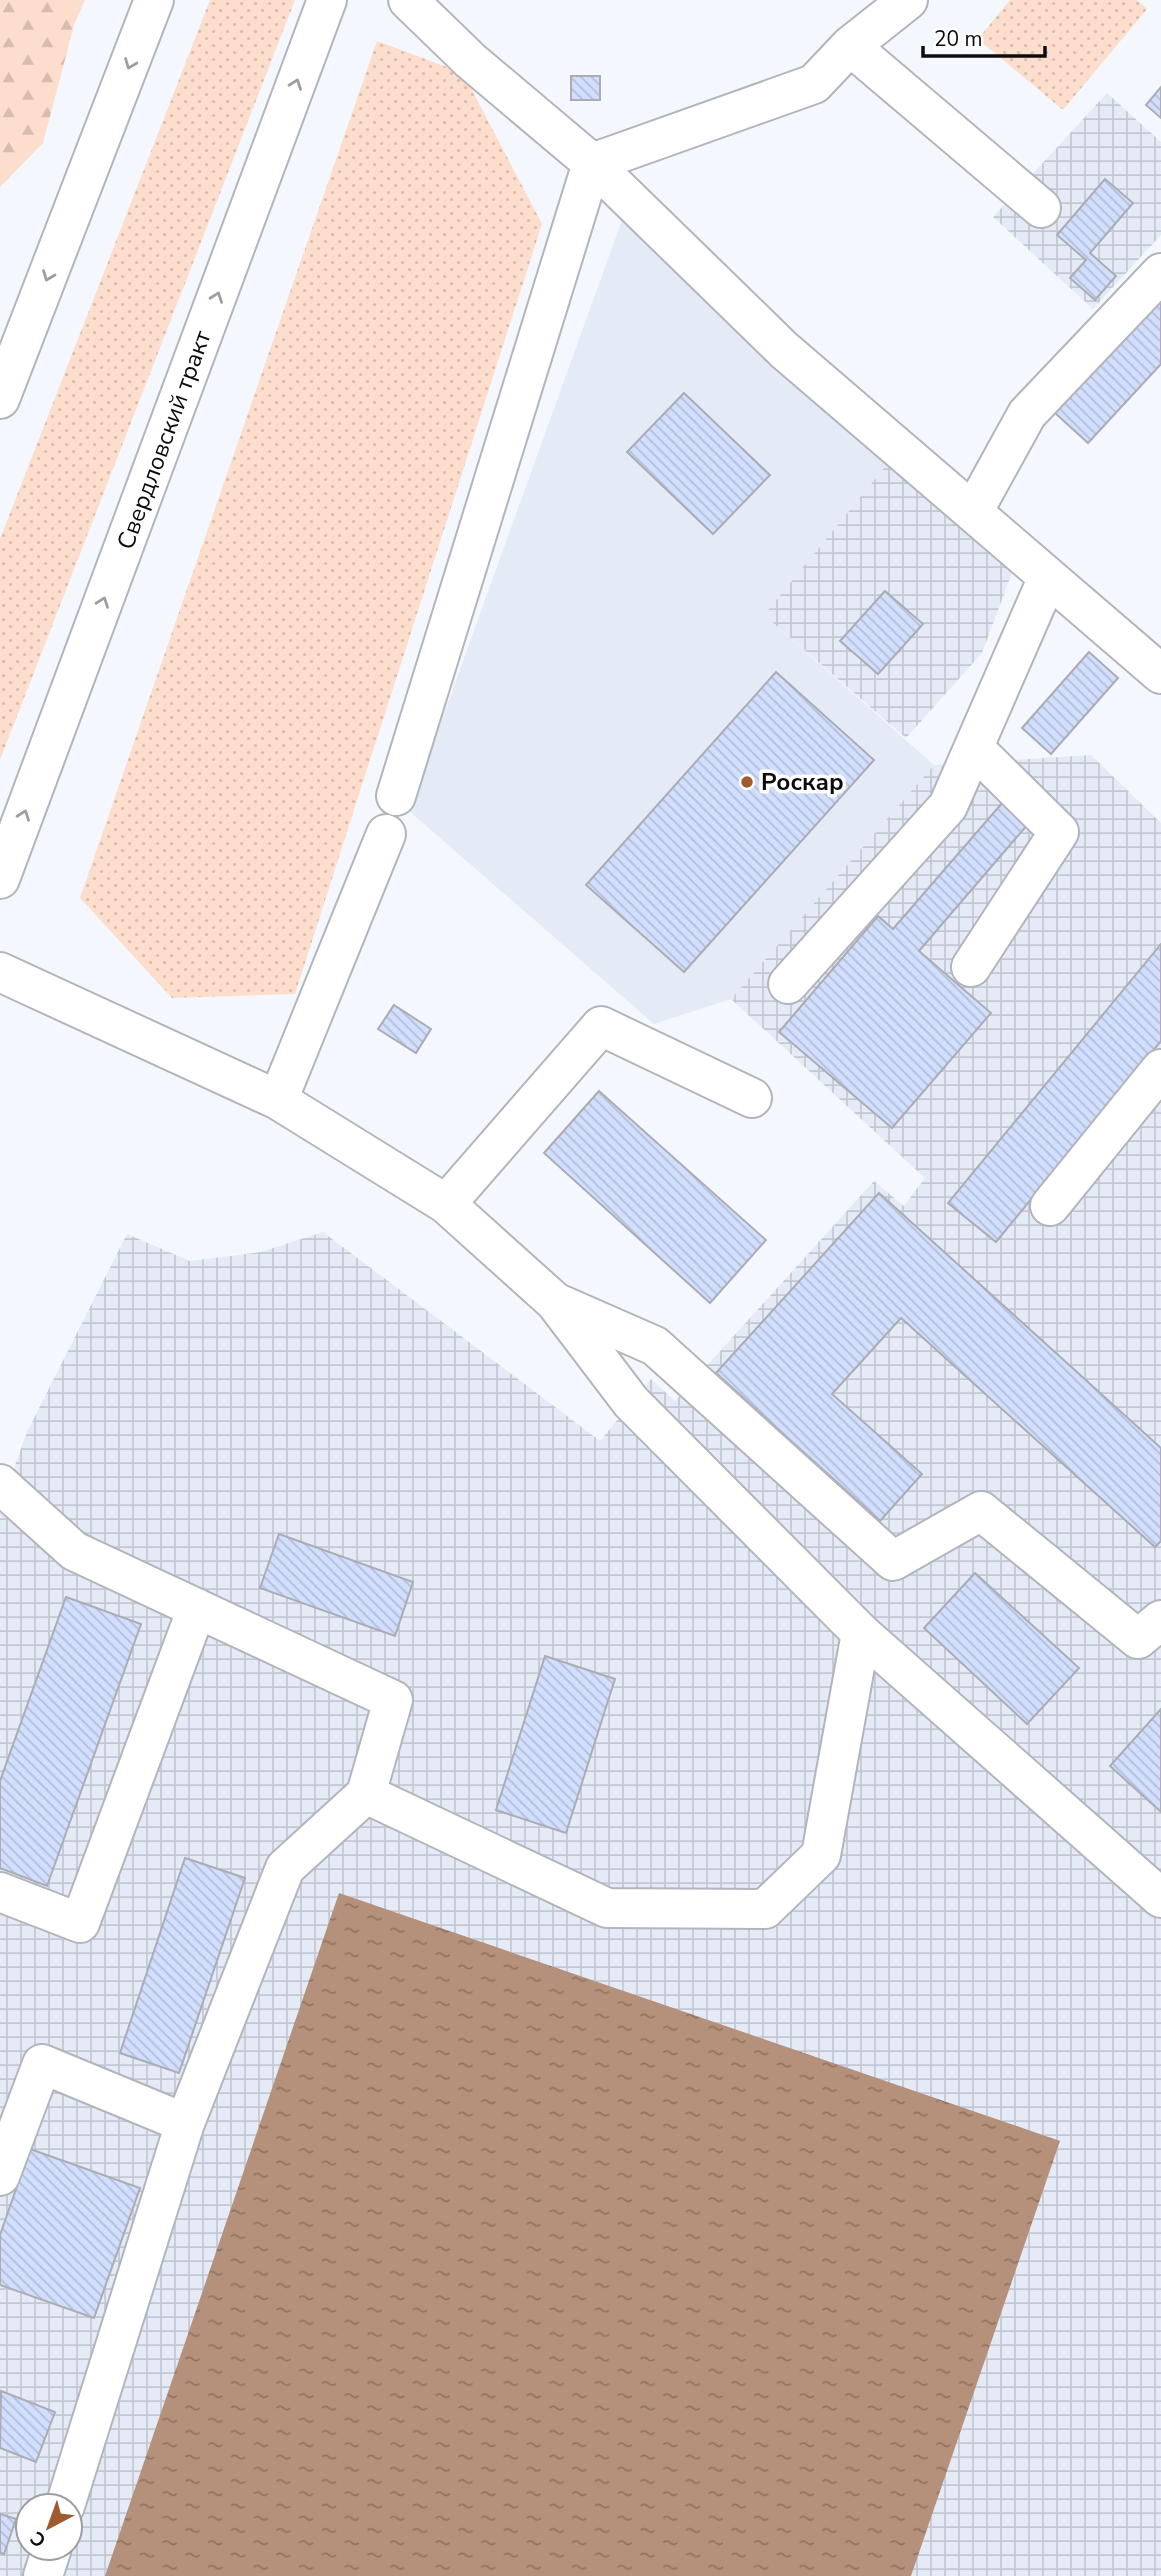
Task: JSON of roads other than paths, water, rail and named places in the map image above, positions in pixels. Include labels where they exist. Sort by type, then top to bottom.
[{"type":"main road","points":[[0,399],[154,0]]},
{"type":"main road","name":"Свердловский тракт","points":[[0,879],[327,0]]},
{"type":"main road","points":[[408,0],[471,61],[592,163],[784,350],[1161,674]]},
{"type":"main road","points":[[592,163],[814,84],[850,46],[908,0]]},
{"type":"main road","points":[[850,46],[1041,208]]},
{"type":"main road","points":[[396,796],[592,163]]},
{"type":"main road","points":[[972,512],[1027,414],[1161,272]]},
{"type":"main road","points":[[788,984],[948,806],[1048,577]]},
{"type":"main road","points":[[971,967],[1059,832],[974,748]]},
{"type":"main road","points":[[278,1100],[386,834]]},
{"type":"main road","points":[[0,972],[278,1100],[446,1204],[555,1302],[631,1402],[861,1633],[1161,1898]]},
{"type":"main road","points":[[446,1204],[601,1026],[752,1098]]},
{"type":"main road","points":[[1051,1206],[1161,1069]]},
{"type":"main road","points":[[555,1302],[655,1346],[893,1561],[981,1511],[1138,1639],[1161,1620]]},
{"type":"main road","points":[[0,1484],[75,1551],[393,1700],[366,1794],[285,1868],[185,2123],[69,2492]]},
{"type":"main road","points":[[0,1892],[80,1923],[197,1608]]},
{"type":"main road","points":[[366,1794],[607,1908],[765,1909],[821,1855],[861,1633]]},
{"type":"main road","points":[[0,2176],[42,2064],[185,2123]]},
{"type":"water","points":[[339,1893],[1060,2141],[911,2576],[105,2576]]},
{"type":"place","name":"Роскар","points":[[747,782]]}]
